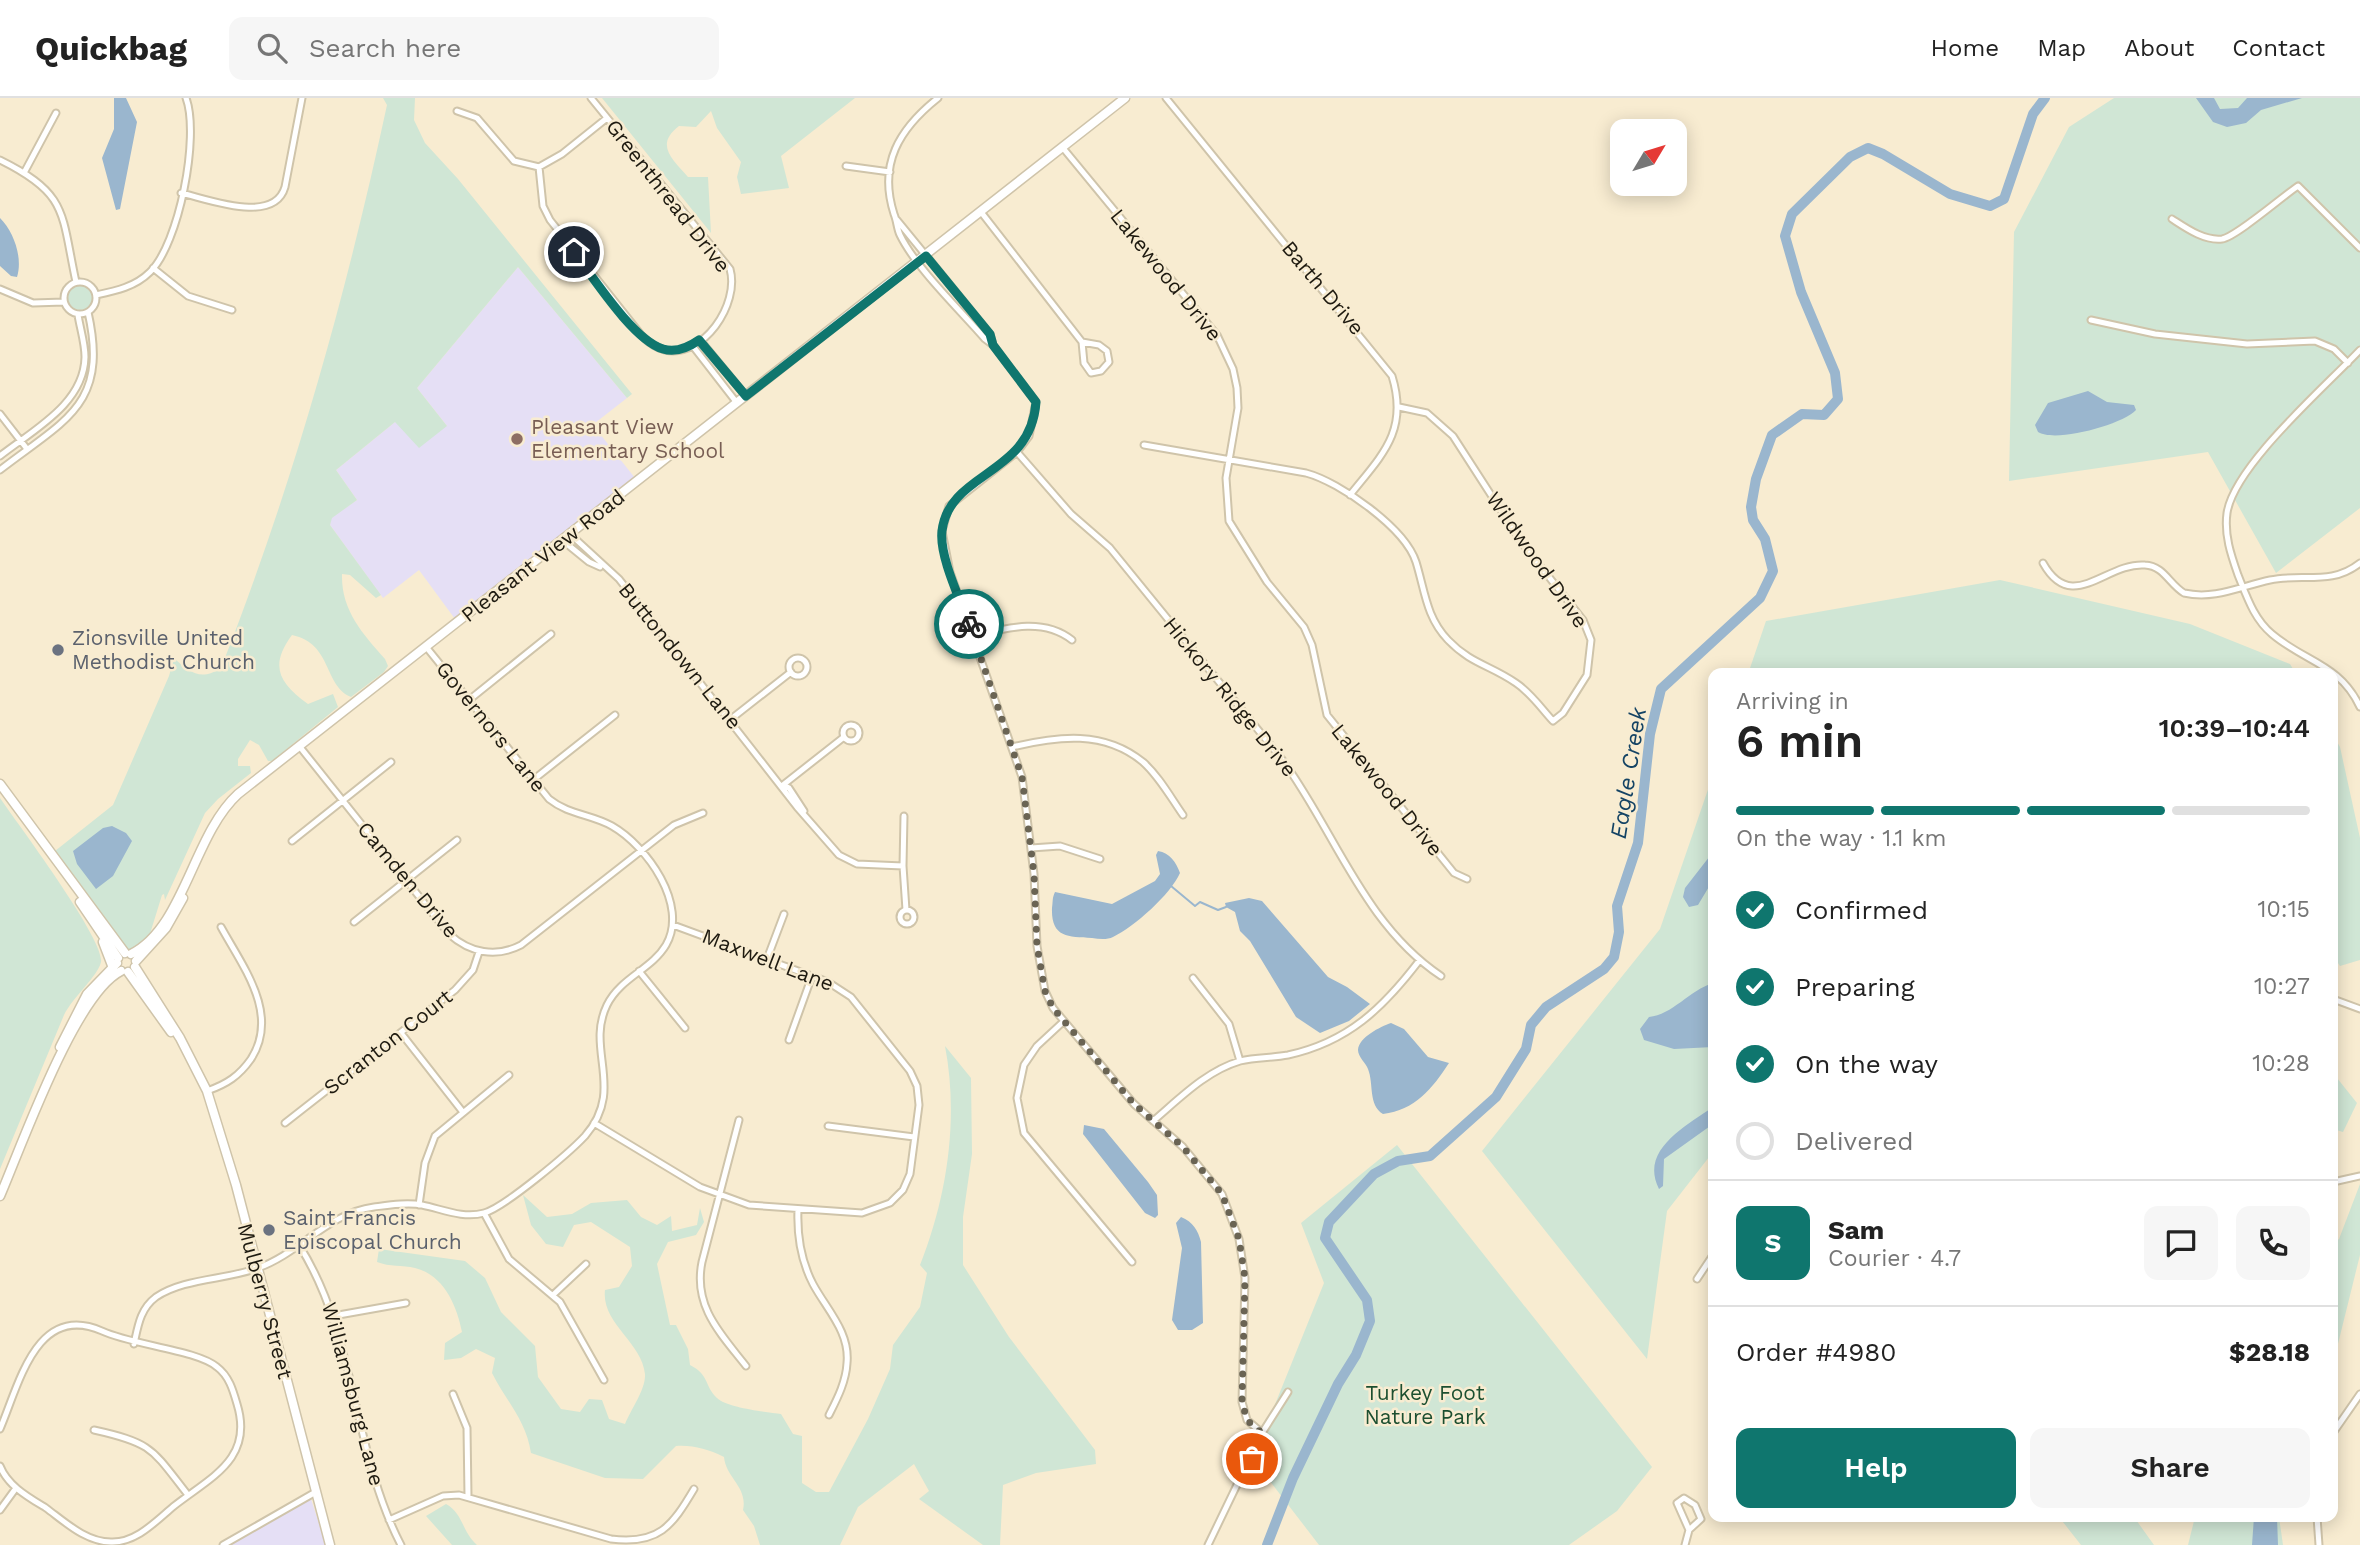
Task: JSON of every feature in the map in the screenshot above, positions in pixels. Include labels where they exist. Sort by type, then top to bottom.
[{"type":"main road","name":"Pleasant View Road","points":[[0,1196],[49,1079],[84,1010],[103,984],[142,948],[166,919],[222,808],[1125,98]]},
{"type":"main road","points":[[0,784],[125,963]]},
{"type":"main road","points":[[66,878],[100,933],[125,963]]},
{"type":"main road","name":"Mulberry Street","points":[[125,963],[192,1060],[208,1091],[236,1185],[314,1493],[330,1545]]},
{"type":"street","points":[[96,295],[129,286],[153,268],[170,243],[192,129],[186,98]]},
{"type":"street","points":[[181,193],[255,209],[277,199],[285,187],[302,98]]},
{"type":"street","name":"Greenthread Drive","points":[[591,98],[730,269],[733,281],[729,306],[722,319],[692,345]]},
{"type":"street","points":[[938,98],[915,116],[896,142],[889,193],[899,233],[923,259],[985,339],[993,345],[1036,402],[1029,436],[1017,452],[949,506],[942,531],[947,560],[1022,777],[1045,991],[1053,1008],[1134,1104],[1204,1169],[1222,1194],[1239,1239],[1245,1278],[1242,1402],[1247,1420],[1262,1433]]},
{"type":"street","name":"Barth Drive","points":[[1166,98],[1392,376],[1399,407],[1394,435],[1350,495]]},
{"type":"street","points":[[457,111],[477,118],[514,161],[539,167],[562,154],[607,118]]},
{"type":"street","points":[[24,171],[56,113]]},
{"type":"street","name":"Lakewood Drive","points":[[1063,148],[1217,335],[1225,350],[1237,388],[1238,408],[1226,508],[1229,521],[1261,572],[1304,627],[1312,645],[1326,715],[1454,873],[1467,879]]},
{"type":"street","points":[[0,160],[24,171],[47,188],[57,204],[76,282]]},
{"type":"street","points":[[846,166],[890,172]]},
{"type":"street","points":[[539,167],[543,206],[550,220],[642,336],[665,350],[692,345],[737,403]]},
{"type":"street","points":[[2172,219],[2200,235],[2213,239],[2228,237],[2298,186],[2360,248]]},
{"type":"street","points":[[981,212],[1082,342],[1084,362],[1091,373],[1101,372],[1109,362],[1107,351],[1099,345],[1082,342]]},
{"type":"street","points":[[153,268],[188,296],[232,310]]},
{"type":"street","points":[[76,282],[88,284],[96,295],[94,305],[88,312],[78,314],[68,309],[64,302],[66,290],[76,282]]},
{"type":"street","points":[[0,289],[33,303],[64,302]]},
{"type":"street","points":[[0,470],[69,416],[89,387],[96,354],[88,312]]},
{"type":"street","points":[[0,456],[66,403],[79,382],[85,355],[78,314]]},
{"type":"street","points":[[2091,320],[2155,334],[2247,344],[2315,341],[2334,349],[2348,363]]},
{"type":"street","points":[[699,340],[746,396]]},
{"type":"street","points":[[2325,668],[2271,633],[2252,610],[2231,556],[2226,530],[2227,512],[2237,484],[2256,460],[2360,350]]},
{"type":"street","name":"Wildwood Drive","points":[[1144,445],[1319,476],[1350,495],[1397,532],[1415,560],[1423,597],[1432,618],[1446,638],[1469,661],[1517,684],[1553,722],[1563,713],[1587,675],[1591,640],[1583,620],[1522,543],[1453,436],[1427,414],[1399,407]]},
{"type":"street","points":[[0,414],[27,449]]},
{"type":"street","name":"Hickory Ridge Drive","points":[[1017,452],[1071,514],[1110,548],[1281,758],[1304,789],[1354,883],[1419,961],[1441,976]]},
{"type":"street","name":"Buttondown Lane","points":[[570,534],[603,568],[619,579],[839,855],[857,864],[902,866]]},
{"type":"street","points":[[562,540],[589,562],[603,568]]},
{"type":"street","points":[[2043,563],[2053,579],[2066,586],[2078,585],[2142,564],[2163,571],[2184,593],[2218,594],[2272,579],[2334,578],[2360,563]]},
{"type":"street","points":[[973,636],[1027,626],[1046,627],[1072,640]]},
{"type":"street","points":[[469,700],[551,634]]},
{"type":"street","name":"Governors Lane","points":[[427,648],[533,780],[559,807],[610,825],[640,852],[669,892],[673,925]]},
{"type":"street","points":[[731,719],[791,671]]},
{"type":"street","points":[[2338,676],[2360,707]]},
{"type":"street","points":[[533,780],[615,715]]},
{"type":"street","points":[[783,785],[844,737]]},
{"type":"street","points":[[1012,747],[1057,737],[1090,738],[1124,750],[1144,763],[1183,815]]},
{"type":"street","name":"Camden Drive","points":[[300,747],[449,934],[479,951],[499,952],[521,945],[680,821],[703,813]]},
{"type":"street","points":[[292,841],[391,762]]},
{"type":"street","points":[[904,817],[902,866],[906,910]]},
{"type":"street","points":[[354,922],[457,840]]},
{"type":"street","points":[[1031,848],[1073,848],[1100,859]]},
{"type":"street","points":[[767,959],[784,914]]},
{"type":"street","points":[[134,1344],[141,1316],[161,1294],[257,1268],[299,1245],[327,1225],[354,1212],[388,1205],[419,1205],[454,1213],[484,1213],[499,1206],[581,1140],[594,1123],[605,1092],[600,1036],[602,1018],[613,995],[663,950],[673,925]]},
{"type":"street","name":"Maxwell Lane","points":[[594,1123],[720,1196],[748,1205],[862,1213],[890,1203],[907,1182],[919,1095],[910,1071],[844,989],[673,925]]},
{"type":"street","points":[[208,1091],[232,1081],[240,1073],[257,1047],[261,1029],[257,995],[221,927]]},
{"type":"street","name":"Scranton Court","points":[[285,1123],[463,983],[473,970],[479,951]]},
{"type":"street","points":[[1153,1121],[1206,1077],[1240,1062],[1287,1055],[1345,1035],[1375,1013],[1419,961]]},
{"type":"street","points":[[639,971],[685,1028]]},
{"type":"street","points":[[789,1040],[812,976]]},
{"type":"street","points":[[1193,978],[1228,1024],[1240,1062]]},
{"type":"street","points":[[2338,1001],[2360,1009]]},
{"type":"street","points":[[1065,1021],[1037,1046],[1024,1065],[1017,1098],[1024,1133],[1132,1262]]},
{"type":"street","points":[[401,1033],[462,1111]]},
{"type":"street","points":[[419,1205],[431,1143],[442,1128],[509,1075]]},
{"type":"street","points":[[739,1120],[700,1273],[701,1294],[708,1316],[746,1366]]},
{"type":"street","points":[[828,1126],[915,1137]]},
{"type":"street","points":[[2338,1181],[2360,1176]]},
{"type":"street","points":[[798,1210],[799,1241],[805,1266],[838,1323],[847,1352],[844,1381],[829,1415]]},
{"type":"street","points":[[484,1213],[509,1259],[554,1294],[604,1380]]},
{"type":"street","name":"Williamsburg Lane","points":[[299,1245],[318,1279],[333,1316],[389,1520],[401,1545]]},
{"type":"street","points":[[1697,1279],[1708,1262]]},
{"type":"street","points":[[554,1294],[586,1264]]},
{"type":"street","points":[[333,1316],[405,1303]]},
{"type":"street","points":[[0,1429],[36,1346],[52,1331],[83,1325],[134,1344],[205,1359],[222,1371],[232,1388],[242,1421],[238,1448],[222,1469],[129,1539],[113,1542],[97,1543],[16,1488],[0,1466]]},
{"type":"street","points":[[1208,1545],[1262,1433],[1288,1392]]},
{"type":"street","points":[[453,1394],[467,1428],[468,1496]]},
{"type":"street","points":[[2338,1426],[2360,1394]]},
{"type":"street","points":[[94,1430],[130,1438],[149,1447],[188,1495]]},
{"type":"street","points":[[0,1510],[16,1488]]},
{"type":"street","points":[[389,1520],[443,1496],[468,1496],[625,1541],[646,1538],[669,1528],[694,1489]]},
{"type":"street","points":[[223,1545],[314,1493]]},
{"type":"street","points":[[1685,1545],[1689,1530],[1701,1519],[1695,1505],[1684,1498],[1677,1503],[1689,1530]]},
{"type":"street","points":[[2317,1522],[2319,1545]]},
{"type":"shaded area","name":"Pleasant View Elementary School","points":[[518,267],[627,398],[595,423],[596,429],[635,478],[455,619],[419,570],[383,598],[330,525],[331,518],[357,500],[336,470],[395,422],[447,426],[417,388]]},
{"type":"shaded area","points":[[311,1499],[326,1545],[230,1545],[304,1502]]},
{"type":"green space","points":[[383,98],[415,98],[414,120],[425,143],[458,179],[632,394],[627,398],[518,267],[417,388],[447,426],[419,448],[395,422],[336,470],[357,500],[332,518],[330,525],[381,595],[376,598],[350,575],[342,574],[345,599],[354,620],[388,666],[351,697],[336,684],[315,647],[292,635],[279,665],[284,681],[308,704],[333,694],[338,707],[272,761],[268,761],[259,745],[250,740],[238,759],[238,766],[250,766],[251,773],[205,813],[165,900],[164,894],[162,895],[149,937],[132,951],[127,950],[55,851],[113,805],[169,676],[174,658],[196,674],[207,674],[221,668],[272,530],[316,390],[371,177],[387,105]]},
{"type":"green space","points":[[602,98],[855,98],[781,156],[789,188],[741,194],[737,177],[741,162],[717,128],[711,111],[696,127],[679,126],[672,133],[667,146],[672,158],[688,177],[708,177],[711,233]]},
{"type":"green space","points":[[2114,98],[2360,98],[2360,508],[2276,573],[2208,452],[2009,481],[2014,232],[2069,127]]},
{"type":"green space","points":[[80,285],[89,289],[93,298],[89,307],[80,311],[71,307],[67,298],[71,289]]},
{"type":"green space","points":[[2000,580],[2190,624],[2290,664],[2292,668],[1750,668],[1766,621]]},
{"type":"green space","points":[[2338,744],[2360,838],[2360,960],[2340,966]]},
{"type":"green space","points":[[1708,790],[1708,1158],[1667,1211],[1647,1359],[1482,1151],[1660,929]]},
{"type":"green space","points":[[0,798],[75,907],[99,950],[101,962],[64,1015],[0,1169]]},
{"type":"green space","points":[[945,1046],[971,1078],[972,1154],[963,1217],[963,1265],[1009,1337],[1095,1450],[1096,1464],[1036,1473],[1003,1485],[1000,1545],[983,1545],[919,1499],[929,1491],[914,1464],[858,1507],[840,1545],[760,1545],[754,1526],[743,1510],[744,1502],[740,1489],[724,1457],[712,1452],[695,1447],[676,1446],[643,1479],[605,1478],[531,1453],[525,1431],[492,1373],[495,1358],[476,1349],[461,1358],[444,1360],[445,1343],[462,1332],[453,1302],[441,1284],[434,1277],[415,1268],[377,1262],[379,1249],[465,1261],[485,1278],[501,1312],[535,1346],[538,1377],[561,1409],[580,1412],[589,1399],[602,1400],[609,1419],[625,1424],[641,1392],[645,1374],[637,1352],[609,1313],[605,1290],[619,1287],[632,1266],[630,1247],[591,1222],[574,1225],[563,1247],[546,1244],[531,1225],[523,1195],[547,1217],[572,1214],[591,1203],[627,1200],[641,1217],[657,1225],[671,1216],[672,1231],[697,1225],[700,1208],[704,1222],[696,1235],[668,1242],[657,1264],[670,1325],[676,1325],[688,1349],[690,1365],[701,1373],[717,1398],[738,1407],[781,1414],[793,1434],[802,1436],[802,1483],[816,1492],[829,1492],[868,1419],[890,1369],[893,1345],[920,1307],[927,1273],[920,1265],[937,1212],[948,1157],[951,1101]]},
{"type":"green space","points":[[2338,1079],[2357,1103],[2343,1132],[2338,1130]]},
{"type":"green space","name":"Turkey Foot Nature Park","points":[[1397,1145],[1652,1467],[1617,1511],[1569,1545],[1319,1545],[1253,1459],[1324,1283],[1301,1223]]},
{"type":"green space","points":[[2360,1184],[2360,1255],[2338,1344],[2338,1240]]},
{"type":"green space","points":[[446,1504],[456,1512],[477,1545],[452,1545],[426,1516]]},
{"type":"green space","points":[[2063,1522],[2138,1522],[2154,1545],[2081,1545]]},
{"type":"green space","points":[[2194,1522],[2280,1522],[2283,1545],[2188,1545]]},
{"type":"water","points":[[114,98],[126,98],[137,122],[120,209],[116,210],[102,158],[114,129]]},
{"type":"water","points":[[2196,98],[2214,98],[2220,109],[2238,108],[2247,98],[2302,98],[2261,110],[2246,123],[2227,127],[2213,122]]},
{"type":"water","points":[[0,218],[16,246],[19,262],[17,277],[11,276],[0,266]]},
{"type":"water","points":[[2088,391],[2107,402],[2134,405],[2136,410],[2117,421],[2088,431],[2059,435],[2038,432],[2035,425],[2048,403]]},
{"type":"water","points":[[112,826],[126,833],[132,841],[113,876],[96,889],[77,864],[73,851],[103,828]]},
{"type":"water","points":[[1158,851],[1172,859],[1180,873],[1160,900],[1122,932],[1108,939],[1075,937],[1062,933],[1054,925],[1052,908],[1055,892],[1112,904],[1155,881],[1160,874],[1156,855]]},
{"type":"water","points":[[1708,858],[1708,888],[1698,905],[1689,907],[1683,897],[1685,888]]},
{"type":"water","points":[[1249,898],[1262,901],[1328,977],[1370,1004],[1349,1021],[1320,1033],[1296,1017],[1250,941],[1240,931],[1235,912],[1226,907],[1225,903]]},
{"type":"water","points":[[1708,985],[1708,1047],[1674,1049],[1644,1040],[1640,1029],[1649,1017],[1665,1012]]},
{"type":"water","points":[[1391,1023],[1404,1029],[1428,1057],[1449,1063],[1422,1097],[1404,1108],[1383,1114],[1373,1100],[1370,1075],[1358,1050],[1366,1037]]},
{"type":"water","points":[[1708,1111],[1708,1128],[1664,1159],[1663,1186],[1659,1189],[1654,1175],[1655,1162],[1668,1140]]},
{"type":"water","points":[[1084,1125],[1104,1129],[1148,1182],[1157,1195],[1158,1215],[1155,1218],[1145,1213],[1083,1134]]},
{"type":"water","points":[[1181,1217],[1194,1227],[1201,1242],[1203,1323],[1192,1330],[1178,1330],[1172,1320],[1182,1248],[1176,1223]]},
{"type":"water","points":[[2254,1522],[2277,1522],[2278,1545],[2252,1545]]},
{"type":"waterway","name":"Eagle Creek","points":[[1267,1545],[1293,1478],[1338,1384],[1356,1355],[1370,1321],[1367,1300],[1325,1238],[1329,1222],[1374,1174],[1398,1161],[1430,1156],[1496,1097],[1526,1049],[1531,1025],[1546,1007],[1604,969],[1614,957],[1619,932],[1617,906],[1638,843],[1650,734],[1661,689],[1760,598],[1773,571],[1765,539],[1753,520],[1751,507],[1756,479],[1772,435],[1802,414],[1824,415],[1838,399],[1835,373],[1801,292],[1785,236],[1792,214],[1850,157],[1868,148],[1883,154],[1950,194],[1990,206],[2004,199],[2033,114],[2045,98]]},
{"type":"waterway","points":[[1171,886],[1195,906],[1200,902],[1218,910],[1226,907]]},
{"type":"way so far","points":[[969,624],[1022,777],[1034,874],[1037,946],[1045,991],[1053,1008],[1134,1104],[1204,1169],[1222,1194],[1239,1239],[1245,1278],[1242,1402],[1247,1420],[1262,1433],[1252,1459]]},
{"type":"place","name":"Pleasant View Elementary School","points":[[517,439]]},
{"type":"place","name":"Zionsville United Methodist Church","points":[[58,650]]},
{"type":"place","name":"Saint Francis Episcopal Church","points":[[269,1230]]},
{"type":"route","points":[[574,252],[650,343],[674,351],[699,340],[746,396],[926,256],[990,334],[993,345],[1035,397],[1036,402],[1035,418],[1029,436],[1017,452],[949,506],[942,531],[943,547],[969,624]]}]
